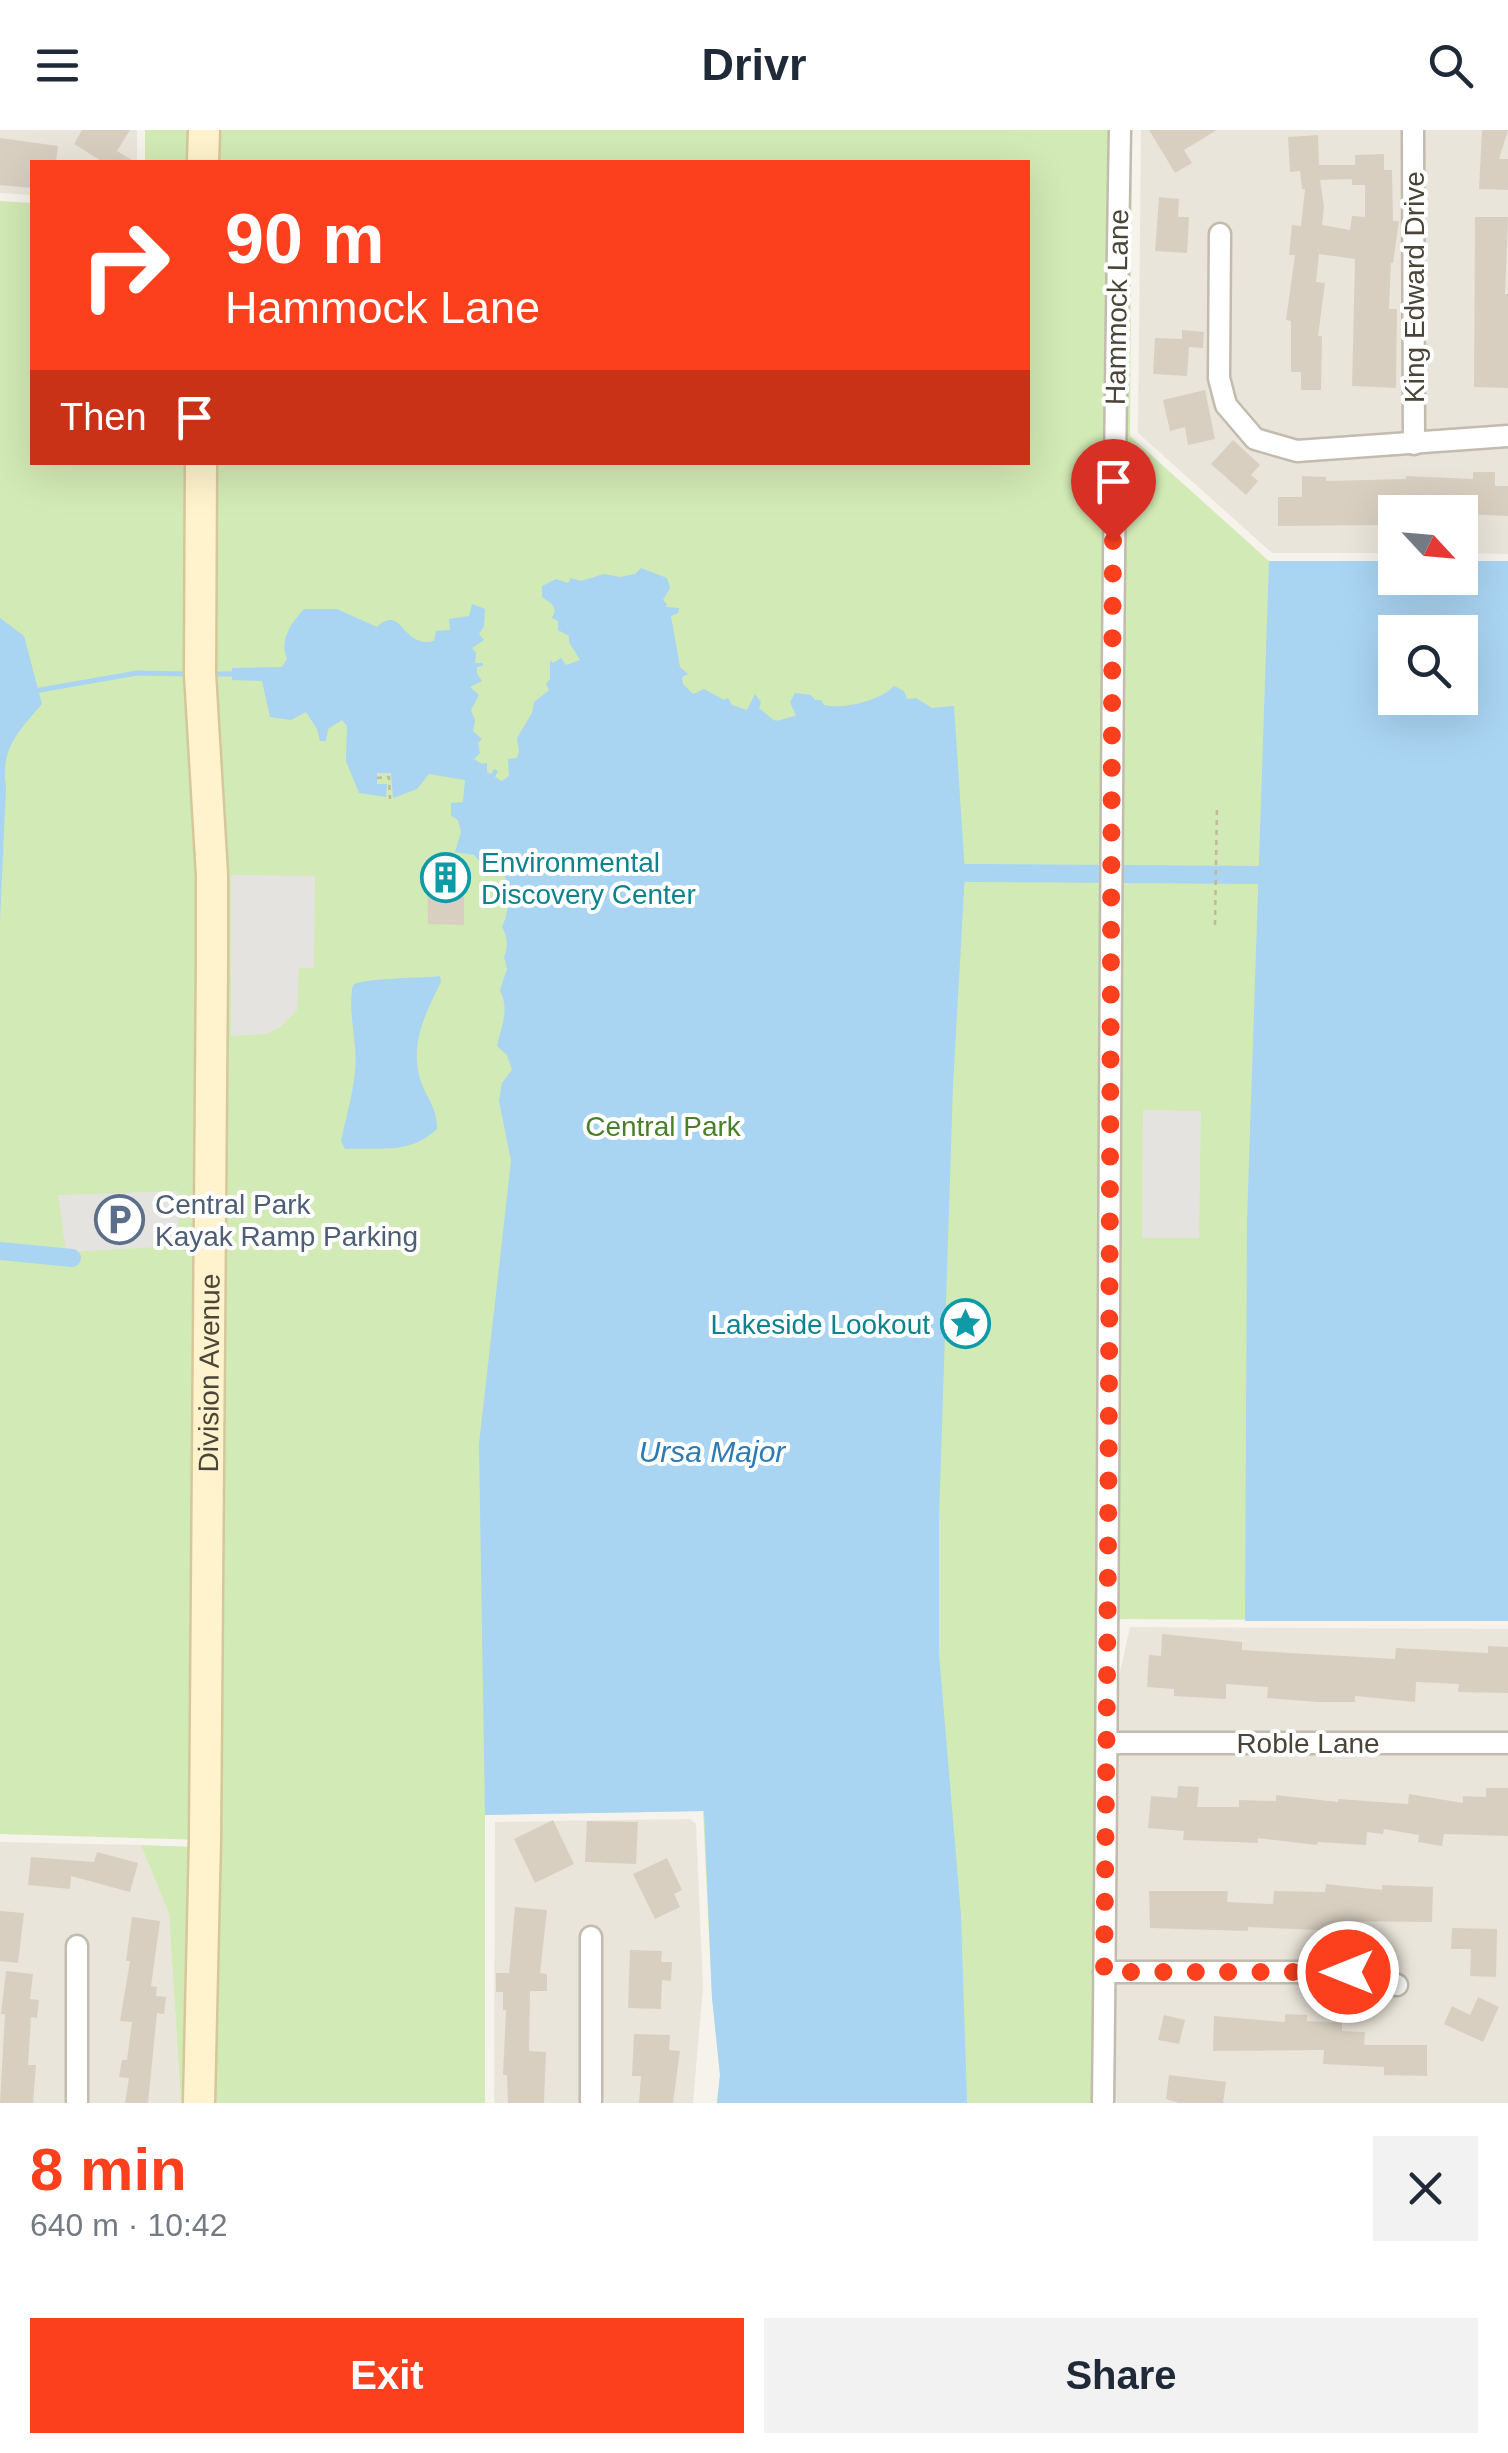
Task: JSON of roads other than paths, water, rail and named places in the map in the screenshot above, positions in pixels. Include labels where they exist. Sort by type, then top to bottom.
[{"type":"street","points":[[204,130],[204,160]]},
{"type":"street","name":"Hammock Lane","points":[[1102,2103],[1108,1743],[1113,504],[1120,130]]},
{"type":"street","name":"King Edward Drive","points":[[1413,130],[1414,444]]},
{"type":"street","points":[[1220,234],[1219,378],[1226,405],[1255,439],[1297,451],[1508,436]]},
{"type":"street","name":"Division Avenue","points":[[199,2103],[206,1801],[212,977],[212,875],[200,674],[200,465]]},
{"type":"street","name":"Roble Lane","points":[[1108,1743],[1508,1742]]},
{"type":"street","points":[[590,2103],[591,1937]]},
{"type":"street","points":[[77,1946],[77,2103]]},
{"type":"street","points":[[1104,1972],[1348,1972],[1397,1985]]},
{"type":"water","points":[[1269,561],[1378,561],[1378,595],[1478,595],[1478,561],[1508,561],[1508,1621],[1245,1621],[1247,1222]]},
{"type":"water","name":"Ursa Major","points":[[641,568],[667,578],[670,588],[663,600],[666,607],[679,608],[671,616],[680,667],[688,674],[682,677],[683,684],[693,694],[704,689],[747,710],[755,694],[761,702],[759,708],[776,721],[796,716],[790,702],[795,693],[811,695],[824,705],[841,706],[871,699],[894,686],[904,691],[907,699],[916,698],[932,708],[954,706],[965,873],[953,1085],[939,1519],[939,1654],[961,1915],[967,2103],[717,2103],[720,2075],[712,1997],[704,1811],[485,1815],[479,1444],[511,1161],[499,1101],[502,1083],[512,1070],[507,1055],[497,1046],[504,1012],[500,990],[507,969],[502,927],[508,905],[507,882],[500,868],[482,864],[474,855],[455,852],[461,832],[458,820],[451,816],[451,803],[463,802],[465,780],[429,774],[417,789],[393,798],[391,773],[377,773],[377,784],[387,784],[386,797],[359,793],[346,761],[347,726],[342,720],[328,729],[326,741],[320,741],[306,712],[291,720],[270,717],[262,681],[232,680],[232,668],[282,667],[287,659],[284,645],[288,632],[304,609],[337,609],[377,627],[392,620],[423,642],[434,641],[436,631],[450,630],[449,619],[469,616],[472,604],[485,609],[479,634],[484,640],[472,648],[475,663],[483,663],[477,667],[482,681],[470,687],[479,695],[471,710],[475,720],[473,731],[482,739],[478,743],[480,753],[474,759],[487,763],[487,772],[491,774],[494,769],[498,771],[495,777],[502,781],[509,776],[508,759],[517,758],[517,738],[534,702],[549,690],[546,684],[550,679],[550,660],[553,663],[561,658],[566,665],[580,660],[569,636],[558,630],[558,621],[552,618],[552,604],[542,597],[542,586],[556,579],[568,583],[571,578],[581,581],[604,574],[620,577],[635,574]]},
{"type":"water","points":[[0,618],[24,636],[42,704],[8,751],[0,921]]},
{"type":"water","points":[[440,976],[417,1050],[419,1075],[437,1129],[405,1146],[345,1149],[341,1141],[356,1060],[353,985],[381,979]]},
{"type":"waterway","points":[[40,690],[137,673],[189,674]]},
{"type":"waterway","points":[[210,674],[232,674]]},
{"type":"waterway","points":[[965,873],[1258,875]]},
{"type":"waterway","points":[[0,1251],[72,1258]]},
{"type":"place","name":"Environmental Discovery Center","points":[[446,878]]},
{"type":"place","name":"Central Park Kayak Ramp Parking","points":[[120,1220]]},
{"type":"place","name":"Lakeside Lookout","points":[[965,1324]]},
{"type":"park label","name":"Central Park","points":[[663,1126]]}]
